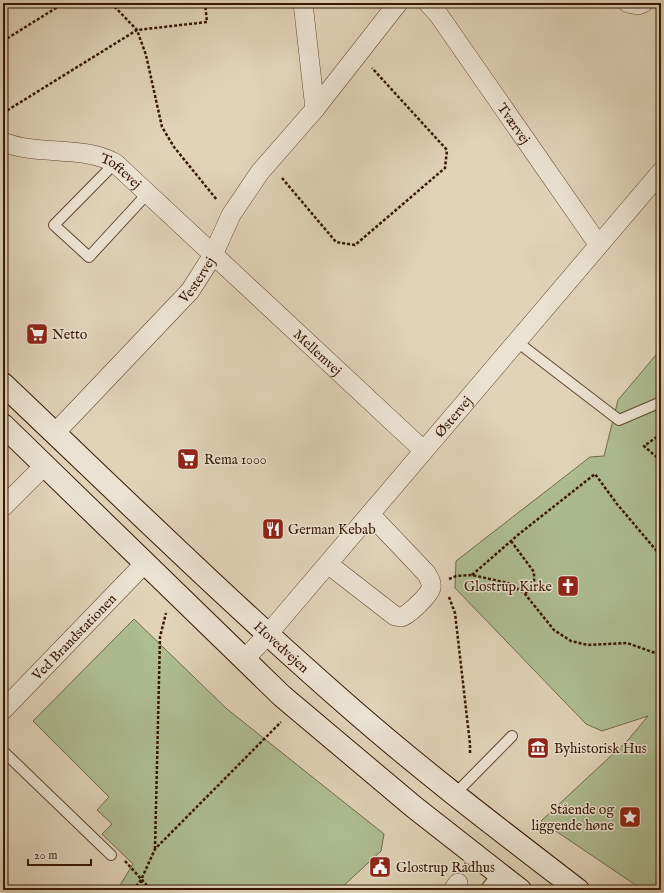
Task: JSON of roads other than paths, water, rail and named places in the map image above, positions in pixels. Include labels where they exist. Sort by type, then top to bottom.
[{"type":"main road","name":"Hovedvejen","points":[[3,384],[268,634],[348,706],[456,794],[578,890]]},
{"type":"main road","points":[[3,425],[244,660],[295,707],[414,807],[492,882],[520,890]]},
{"type":"street","points":[[303,3],[315,109]]},
{"type":"street","name":"Vestervej","points":[[55,433],[190,291],[213,255],[231,215],[269,162],[315,109],[398,3]]},
{"type":"street","name":"Tværvej","points":[[428,3],[438,14],[598,244]]},
{"type":"street","points":[[628,3],[638,5],[643,3]]},
{"type":"street","name":"Toftevej","points":[[3,142],[23,148],[98,156],[115,163],[213,255]]},
{"type":"street","name":"Østervej","points":[[244,660],[328,564],[423,450],[661,172]]},
{"type":"street","name":"Mellemvej","points":[[213,255],[423,450]]},
{"type":"street","points":[[3,507],[44,465]]},
{"type":"street","points":[[328,564],[395,616],[401,617],[407,614],[428,595],[431,587],[430,580],[426,573],[370,514]]},
{"type":"street","name":"Ved Brandstationen","points":[[3,710],[145,563]]},
{"type":"lane","points":[[115,163],[54,225],[88,257],[147,194]]},
{"type":"lane","points":[[516,341],[619,420],[661,402]]},
{"type":"lane","points":[[456,794],[512,736]]},
{"type":"lane","points":[[3,751],[111,855]]},
{"type":"place","name":"Netto","points":[[37,334]]},
{"type":"place","name":"Rema 1000","points":[[188,459]]},
{"type":"place","name":"German Kebab","points":[[273,529]]},
{"type":"place","name":"Glostrup Kirke","points":[[568,586]]},
{"type":"place","name":"Byhistorisk Hus","points":[[538,748]]},
{"type":"place","name":"Stående og liggende høne","points":[[630,817]]},
{"type":"place","name":"Glostrup Rådhus","points":[[380,867]]}]
